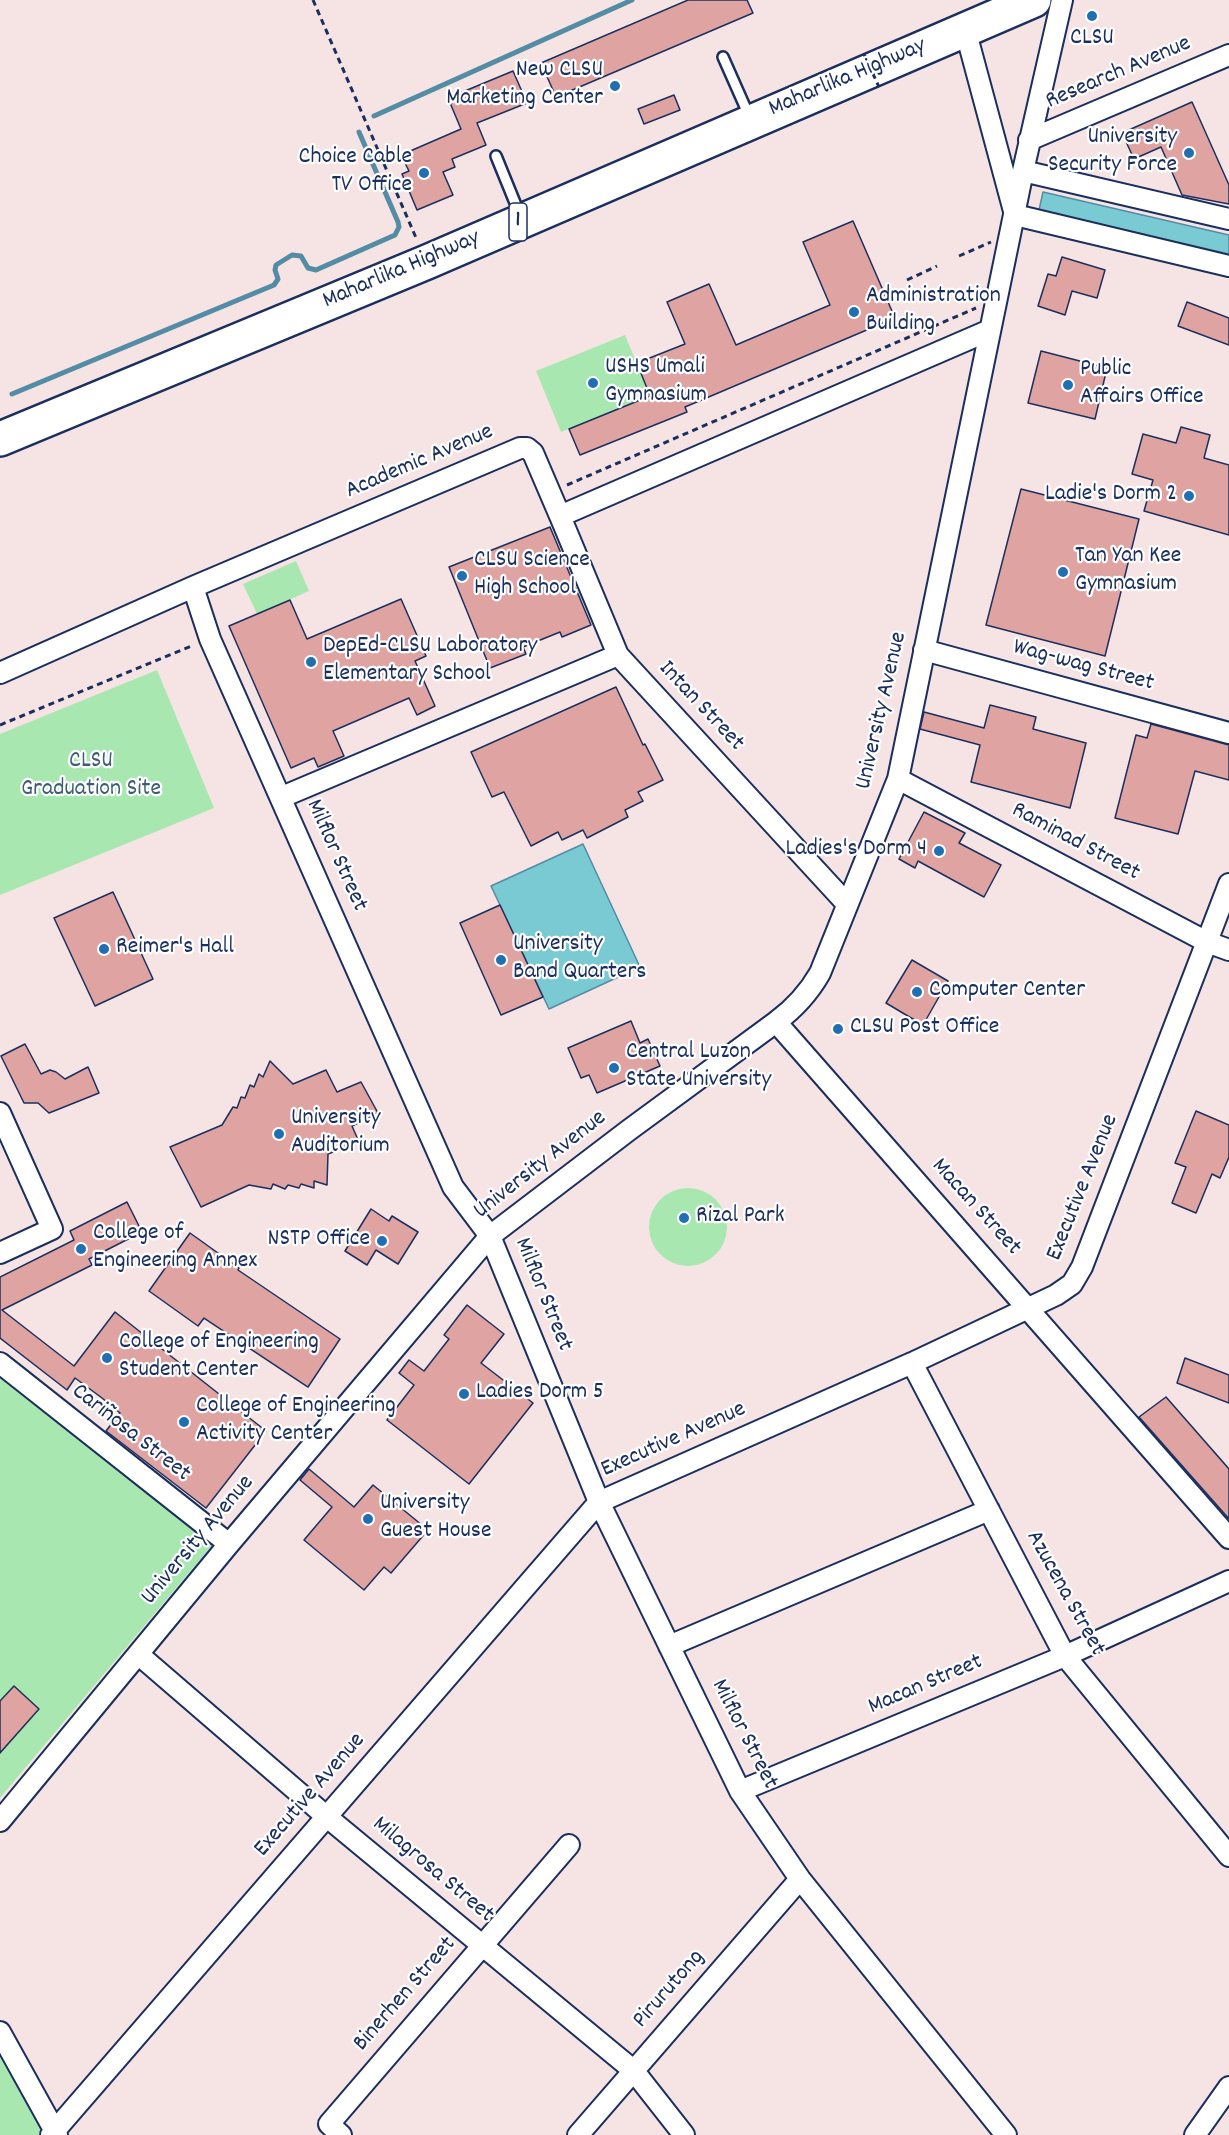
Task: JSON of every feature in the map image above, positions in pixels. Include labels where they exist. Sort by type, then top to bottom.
[{"type":"highway","name":"Maharlika Highway","points":[[0,439],[427,262],[751,120],[1034,0]]},
{"type":"street","name":"University Avenue","points":[[0,1821],[229,1544],[490,1236],[797,1006],[812,988],[820,974],[898,779],[983,333],[1015,215],[1029,140],[1062,0]]},
{"type":"street","points":[[965,29],[1015,215],[1229,266]]},
{"type":"street","name":"Research Avenue","points":[[1029,140],[1229,56]]},
{"type":"street","points":[[1023,171],[1229,219]]},
{"type":"street","points":[[561,516],[983,333]]},
{"type":"street","name":"Academic Avenue","points":[[0,673],[193,587],[524,447],[533,453],[561,516]]},
{"type":"street","name":"Intan Street","points":[[561,516],[618,655],[847,904]]},
{"type":"street","name":"Milflor Street","points":[[193,587],[210,639],[453,1187],[490,1236],[599,1502],[740,1791],[800,1879],[1006,2135]]},
{"type":"street","name":"Wag-wag Street","points":[[924,650],[1229,733]]},
{"type":"street","points":[[282,797],[618,655]]},
{"type":"street","name":"Raminad Street","points":[[898,779],[1207,942],[1229,950]]},
{"type":"street","name":"Executive Avenue","points":[[54,2134],[599,1502],[912,1363],[1065,1290],[1077,1277],[1229,884]]},
{"type":"street","name":"Macan Street","points":[[776,1022],[1229,1538]]},
{"type":"street","points":[[0,1113],[52,1229],[0,1253]]},
{"type":"street","name":"Cariñosa Street","points":[[0,1363],[229,1544]]},
{"type":"street","name":"Azucena Street","points":[[912,1363],[1065,1656],[1229,1856]]},
{"type":"street","points":[[669,1646],[989,1510]]},
{"type":"street","name":"Macan Street","points":[[740,1791],[1065,1656],[1229,1581]]},
{"type":"street","name":"Milagrosa Street","points":[[138,1654],[327,1817],[633,2070],[684,2135]]},
{"type":"street","name":"Binerhen Street","points":[[335,2130],[482,1946],[569,1845]]},
{"type":"street","name":"Pirurutong","points":[[578,2135],[800,1879]]},
{"type":"street","points":[[0,2032],[54,2134]]},
{"type":"street","points":[[1195,2135],[1229,2087]]},
{"type":"lane","points":[[723,57],[751,120]]},
{"type":"lane","points":[[495,156],[522,220]]},
{"type":"path","points":[[313,0],[427,262]]},
{"type":"path","points":[[864,54],[879,87]]},
{"type":"path","points":[[959,256],[995,240],[993,250]]},
{"type":"path","points":[[907,280],[937,266]]},
{"type":"path","points":[[550,492],[983,305],[983,333]]},
{"type":"path","points":[[0,725],[210,639]]},
{"type":"shaded area","name":"Central Luzon State University","points":[[0,0],[1229,0],[1229,2135],[0,2135]]},
{"type":"green space","name":"USHS Umali Gymnasium","points":[[625,335],[650,396],[561,432],[536,371]]},
{"type":"green space","points":[[296,561],[309,591],[257,614],[243,584]]},
{"type":"green space","name":"CLSU Graduation Site","points":[[157,670],[214,808],[0,895],[0,734]]},
{"type":"green space","points":[[688,1188],[703,1191],[720,1205],[727,1227],[724,1242],[710,1259],[688,1266],[673,1263],[656,1249],[649,1227],[652,1212],[666,1195]]},
{"type":"green space","points":[[0,1375],[212,1545],[0,1798]]},
{"type":"green space","points":[[0,2049],[44,2128],[38,2135],[0,2135]]},
{"type":"water","points":[[1043,192],[1229,235],[1229,254],[1039,210]]},
{"type":"water","points":[[583,844],[640,967],[549,1009],[491,886]]},
{"type":"building","points":[[688,0],[747,0],[753,13],[556,97],[541,63]]},
{"type":"building","points":[[513,71],[527,103],[477,123],[486,145],[452,159],[455,167],[443,172],[453,195],[417,210],[402,174],[409,171],[401,155],[461,129],[448,98]]},
{"type":"building","points":[[674,95],[680,110],[644,124],[638,109]]},
{"type":"building","name":"University Security Force","points":[[1192,102],[1229,185],[1229,204],[1182,195],[1161,147],[1134,159],[1122,133]]},
{"type":"building","name":"Administration Building","points":[[853,221],[895,318],[685,407],[687,412],[580,455],[569,429],[650,396],[637,363],[685,344],[667,302],[709,284],[736,345],[830,305],[803,242]]},
{"type":"building","points":[[1062,257],[1105,270],[1097,298],[1072,291],[1065,315],[1038,306],[1048,274],[1056,276]]},
{"type":"building","points":[[1187,302],[1229,318],[1229,345],[1178,326]]},
{"type":"building","name":"Public Affairs Office","points":[[1041,351],[1107,368],[1095,419],[1028,403]]},
{"type":"building","name":"Ladie's Dorm 2","points":[[1181,427],[1210,435],[1204,458],[1229,465],[1229,535],[1144,511],[1153,480],[1132,474],[1143,434],[1176,443]]},
{"type":"building","name":"Tan Yan Kee Gymnasium","points":[[1021,489],[1139,519],[1105,656],[986,625]]},
{"type":"building","points":[[550,527],[591,625],[562,637],[560,632],[523,647],[526,654],[490,668],[449,567]]},
{"type":"building","points":[[401,599],[426,656],[415,661],[435,706],[417,715],[409,698],[333,731],[344,756],[318,767],[314,758],[291,768],[229,626],[290,600],[307,639]]},
{"type":"building","points":[[616,687],[643,745],[645,744],[663,780],[638,792],[643,801],[625,810],[628,817],[587,838],[583,830],[562,840],[558,832],[531,846],[504,792],[492,797],[471,752]]},
{"type":"building","points":[[990,705],[1036,717],[1033,729],[1086,743],[1070,808],[971,782],[980,745],[920,729],[924,712],[984,728]]},
{"type":"building","points":[[1151,724],[1229,745],[1229,780],[1195,771],[1178,834],[1115,818],[1136,735],[1147,738]]},
{"type":"building","name":"Ladies's Dorm 4","points":[[924,812],[965,833],[959,843],[1001,865],[984,897],[918,861],[915,868],[899,859]]},
{"type":"building","name":"Reimer's Hall","points":[[113,892],[153,979],[95,1006],[54,918]]},
{"type":"building","name":"University Band Quarters","points":[[500,905],[543,997],[501,1015],[460,923]]},
{"type":"building","name":"Computer Center","points":[[912,960],[948,981],[923,1025],[886,1003]]},
{"type":"building","points":[[631,1021],[640,1043],[648,1039],[660,1066],[597,1093],[589,1075],[581,1078],[568,1048]]},
{"type":"building","points":[[25,1044],[41,1074],[50,1070],[65,1079],[88,1067],[99,1093],[49,1113],[38,1103],[24,1103],[1,1056]]},
{"type":"building","name":"University Auditorium","points":[[270,1061],[293,1084],[326,1070],[337,1092],[361,1082],[378,1113],[352,1126],[359,1142],[328,1154],[327,1185],[314,1181],[314,1188],[301,1184],[299,1188],[288,1185],[285,1189],[273,1184],[271,1189],[249,1185],[201,1207],[170,1147],[222,1125],[233,1107],[237,1108],[241,1097],[245,1098],[250,1085],[254,1087],[259,1074],[263,1077]]},
{"type":"building","points":[[1196,1111],[1229,1125],[1229,1157],[1220,1178],[1212,1174],[1196,1213],[1172,1203],[1186,1167],[1175,1163]]},
{"type":"building","points":[[127,1202],[142,1232],[89,1259],[92,1265],[2,1310],[74,1366],[115,1312],[266,1431],[206,1508],[106,1431],[120,1413],[102,1398],[75,1378],[67,1390],[0,1338],[0,1277],[74,1240],[70,1231]]},
{"type":"building","name":"NSTP Office","points":[[371,1209],[389,1221],[392,1216],[418,1232],[398,1264],[376,1250],[367,1265],[345,1251]]},
{"type":"building","points":[[190,1233],[239,1268],[238,1270],[340,1339],[308,1387],[204,1318],[198,1326],[149,1291]]},
{"type":"building","name":"Ladies Dorm 5","points":[[467,1305],[504,1334],[481,1363],[533,1403],[469,1484],[387,1420],[414,1385],[399,1373],[409,1360],[424,1371],[449,1339],[444,1335]]},
{"type":"building","points":[[1185,1358],[1229,1375],[1229,1403],[1177,1383]]},
{"type":"building","points":[[1166,1397],[1229,1469],[1229,1519],[1139,1417]]},
{"type":"building","name":"University Guest House","points":[[309,1469],[354,1507],[373,1485],[428,1530],[391,1573],[384,1567],[364,1590],[304,1540],[332,1507],[300,1480]]},
{"type":"building","points":[[14,1686],[39,1709],[0,1753],[0,1701]]},
{"type":"waterway","points":[[374,116],[632,0]]},
{"type":"waterway","points":[[12,394],[274,285],[278,279],[276,265],[292,255],[301,256],[308,268],[316,270],[395,235],[399,227],[398,222],[359,132]]},
{"type":"place","name":"CLSU","points":[[1092,16]]},
{"type":"place","name":"New CLSU Marketing Center","points":[[615,86]]},
{"type":"place","name":"University Security Force","points":[[1189,153]]},
{"type":"place","name":"Choice Cable TV Office","points":[[424,173]]},
{"type":"place","name":"Administration Building","points":[[854,312]]},
{"type":"place","name":"USHS Umali Gymnasium","points":[[593,383]]},
{"type":"place","name":"Public Affairs Office","points":[[1068,385]]},
{"type":"place","name":"Ladie's Dorm 2","points":[[1189,496]]},
{"type":"place","name":"Tan Yan Kee Gymnasium","points":[[1063,572]]},
{"type":"place","name":"CLSU Science High School","points":[[462,576]]},
{"type":"place","name":"DepEd-CLSU Laboratory Elementary School","points":[[311,662]]},
{"type":"place","name":"Ladies's Dorm 4","points":[[939,851]]},
{"type":"place","name":"Reimer's Hall","points":[[104,949]]},
{"type":"place","name":"University Band Quarters","points":[[501,960]]},
{"type":"place","name":"Computer Center","points":[[917,992]]},
{"type":"place","name":"CLSU Post Office","points":[[838,1029]]},
{"type":"place","name":"Central Luzon State University","points":[[614,1068]]},
{"type":"place","name":"University Auditorium","points":[[279,1134]]},
{"type":"place","name":"Rizal Park","points":[[684,1218]]},
{"type":"place","name":"NSTP Office","points":[[382,1241]]},
{"type":"place","name":"College of Engineering Annex","points":[[81,1249]]},
{"type":"place","name":"College of Engineering Student Center","points":[[107,1358]]},
{"type":"place","name":"Ladies Dorm 5","points":[[464,1394]]},
{"type":"place","name":"College of Engineering Activity Center","points":[[184,1422]]},
{"type":"place","name":"University Guest House","points":[[368,1519]]}]
